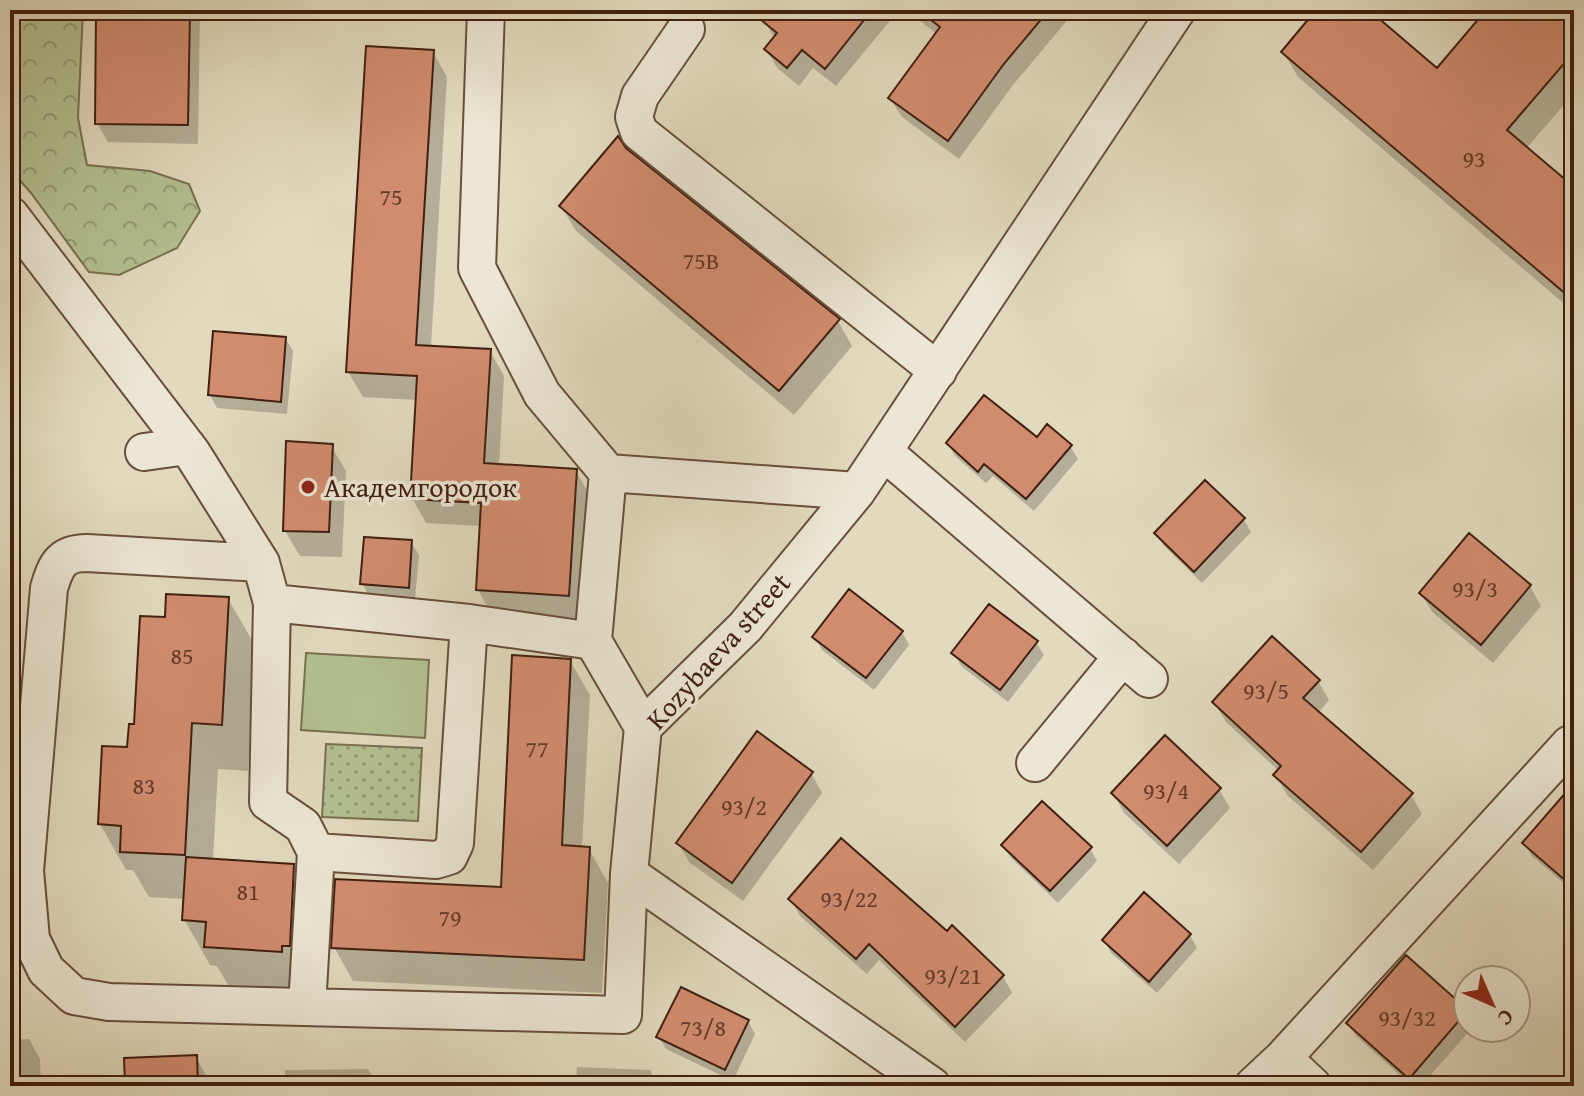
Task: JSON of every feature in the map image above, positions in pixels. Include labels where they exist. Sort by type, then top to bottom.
[{"type":"street","points":[[486,10],[477,268],[542,394],[608,473],[593,641],[643,727]]},
{"type":"street","name":"Kozybaeva street","points":[[261,563],[73,553],[56,566],[49,588],[25,871],[31,939],[46,970],[74,996],[89,1001],[623,1015],[629,874],[643,727],[745,627],[857,491],[1177,10]]},
{"type":"street","points":[[686,29],[640,96],[634,117],[639,132],[938,371]]},
{"type":"street","points":[[10,215],[187,446],[261,563],[272,603],[268,802],[303,826],[316,852],[307,1007]]},
{"type":"street","points":[[144,452],[187,446]]},
{"type":"street","points":[[884,452],[1136,668],[1035,763]]},
{"type":"street","points":[[608,473],[857,491]]},
{"type":"street","points":[[272,603],[469,623],[593,641]]},
{"type":"street","points":[[316,852],[436,860],[449,856],[455,843],[469,623]]},
{"type":"street","points":[[1253,1086],[1283,1058],[1570,744]]},
{"type":"street","points":[[629,874],[932,1086]]},
{"type":"street","points":[[1283,1058],[1313,1086]]},
{"type":"green space","points":[[10,10],[83,10],[78,118],[87,165],[150,171],[189,184],[200,211],[177,248],[119,275],[89,272],[10,169]]},
{"type":"green space","points":[[306,653],[429,660],[425,738],[301,730]]},
{"type":"green space","points":[[326,744],[422,748],[418,821],[322,817]]},
{"type":"building","points":[[96,10],[190,10],[188,125],[95,124]]},
{"type":"building","points":[[749,10],[872,10],[825,69],[802,50],[787,68],[764,49],[777,33]]},
{"type":"building","points":[[918,10],[1049,10],[1003,65],[948,141],[888,98],[940,27]]},
{"type":"building","points":[[1316,10],[1369,10],[1437,68],[1486,10],[1574,10],[1574,52],[1507,130],[1574,187],[1574,301],[1281,52]]},
{"type":"building","points":[[366,46],[434,50],[416,345],[491,349],[484,463],[577,469],[569,596],[476,590],[481,503],[410,499],[417,376],[346,372]]},
{"type":"building","points":[[618,136],[626,148],[840,319],[779,391],[559,206]]},
{"type":"building","points":[[213,331],[286,337],[281,402],[208,395]]},
{"type":"building","points":[[984,395],[1037,437],[1047,424],[1072,445],[1026,499],[984,464],[978,472],[946,443]]},
{"type":"building","name":"Академгородок","points":[[286,441],[333,444],[329,532],[283,531]]},
{"type":"building","points":[[1205,480],[1245,518],[1194,572],[1154,533]]},
{"type":"building","points":[[1469,533],[1531,585],[1481,645],[1419,593]]},
{"type":"building","points":[[364,537],[412,540],[409,588],[360,584]]},
{"type":"building","points":[[849,589],[903,631],[866,678],[812,637]]},
{"type":"building","points":[[166,594],[229,597],[222,725],[192,723],[185,855],[120,852],[121,826],[98,824],[102,746],[127,747],[129,724],[134,724],[140,616],[165,617]]},
{"type":"building","points":[[989,604],[1038,641],[1000,690],[951,653]]},
{"type":"building","points":[[1272,636],[1320,680],[1303,698],[1413,793],[1361,852],[1273,775],[1281,766],[1212,702]]},
{"type":"building","points":[[512,655],[571,659],[562,845],[590,847],[584,960],[331,948],[335,879],[501,887]]},
{"type":"building","points":[[757,731],[813,772],[732,883],[676,843]]},
{"type":"building","points":[[1165,735],[1221,788],[1167,846],[1111,793]]},
{"type":"building","points":[[1574,783],[1574,888],[1522,843]]},
{"type":"building","points":[[1042,801],[1092,847],[1050,891],[1001,845]]},
{"type":"building","points":[[841,838],[947,931],[952,925],[1004,975],[955,1027],[869,944],[856,959],[788,899]]},
{"type":"building","points":[[186,857],[294,864],[290,946],[282,946],[282,952],[204,947],[206,922],[182,920]]},
{"type":"building","points":[[1144,892],[1191,934],[1149,982],[1102,940]]},
{"type":"building","points":[[1406,955],[1452,996],[1452,1029],[1409,1079],[1346,1023]]},
{"type":"building","points":[[681,987],[749,1020],[725,1070],[656,1037]]},
{"type":"building","points":[[197,1055],[198,1086],[125,1086],[124,1058]]},
{"type":"place","name":"Академгородок","points":[[308,487]]}]
